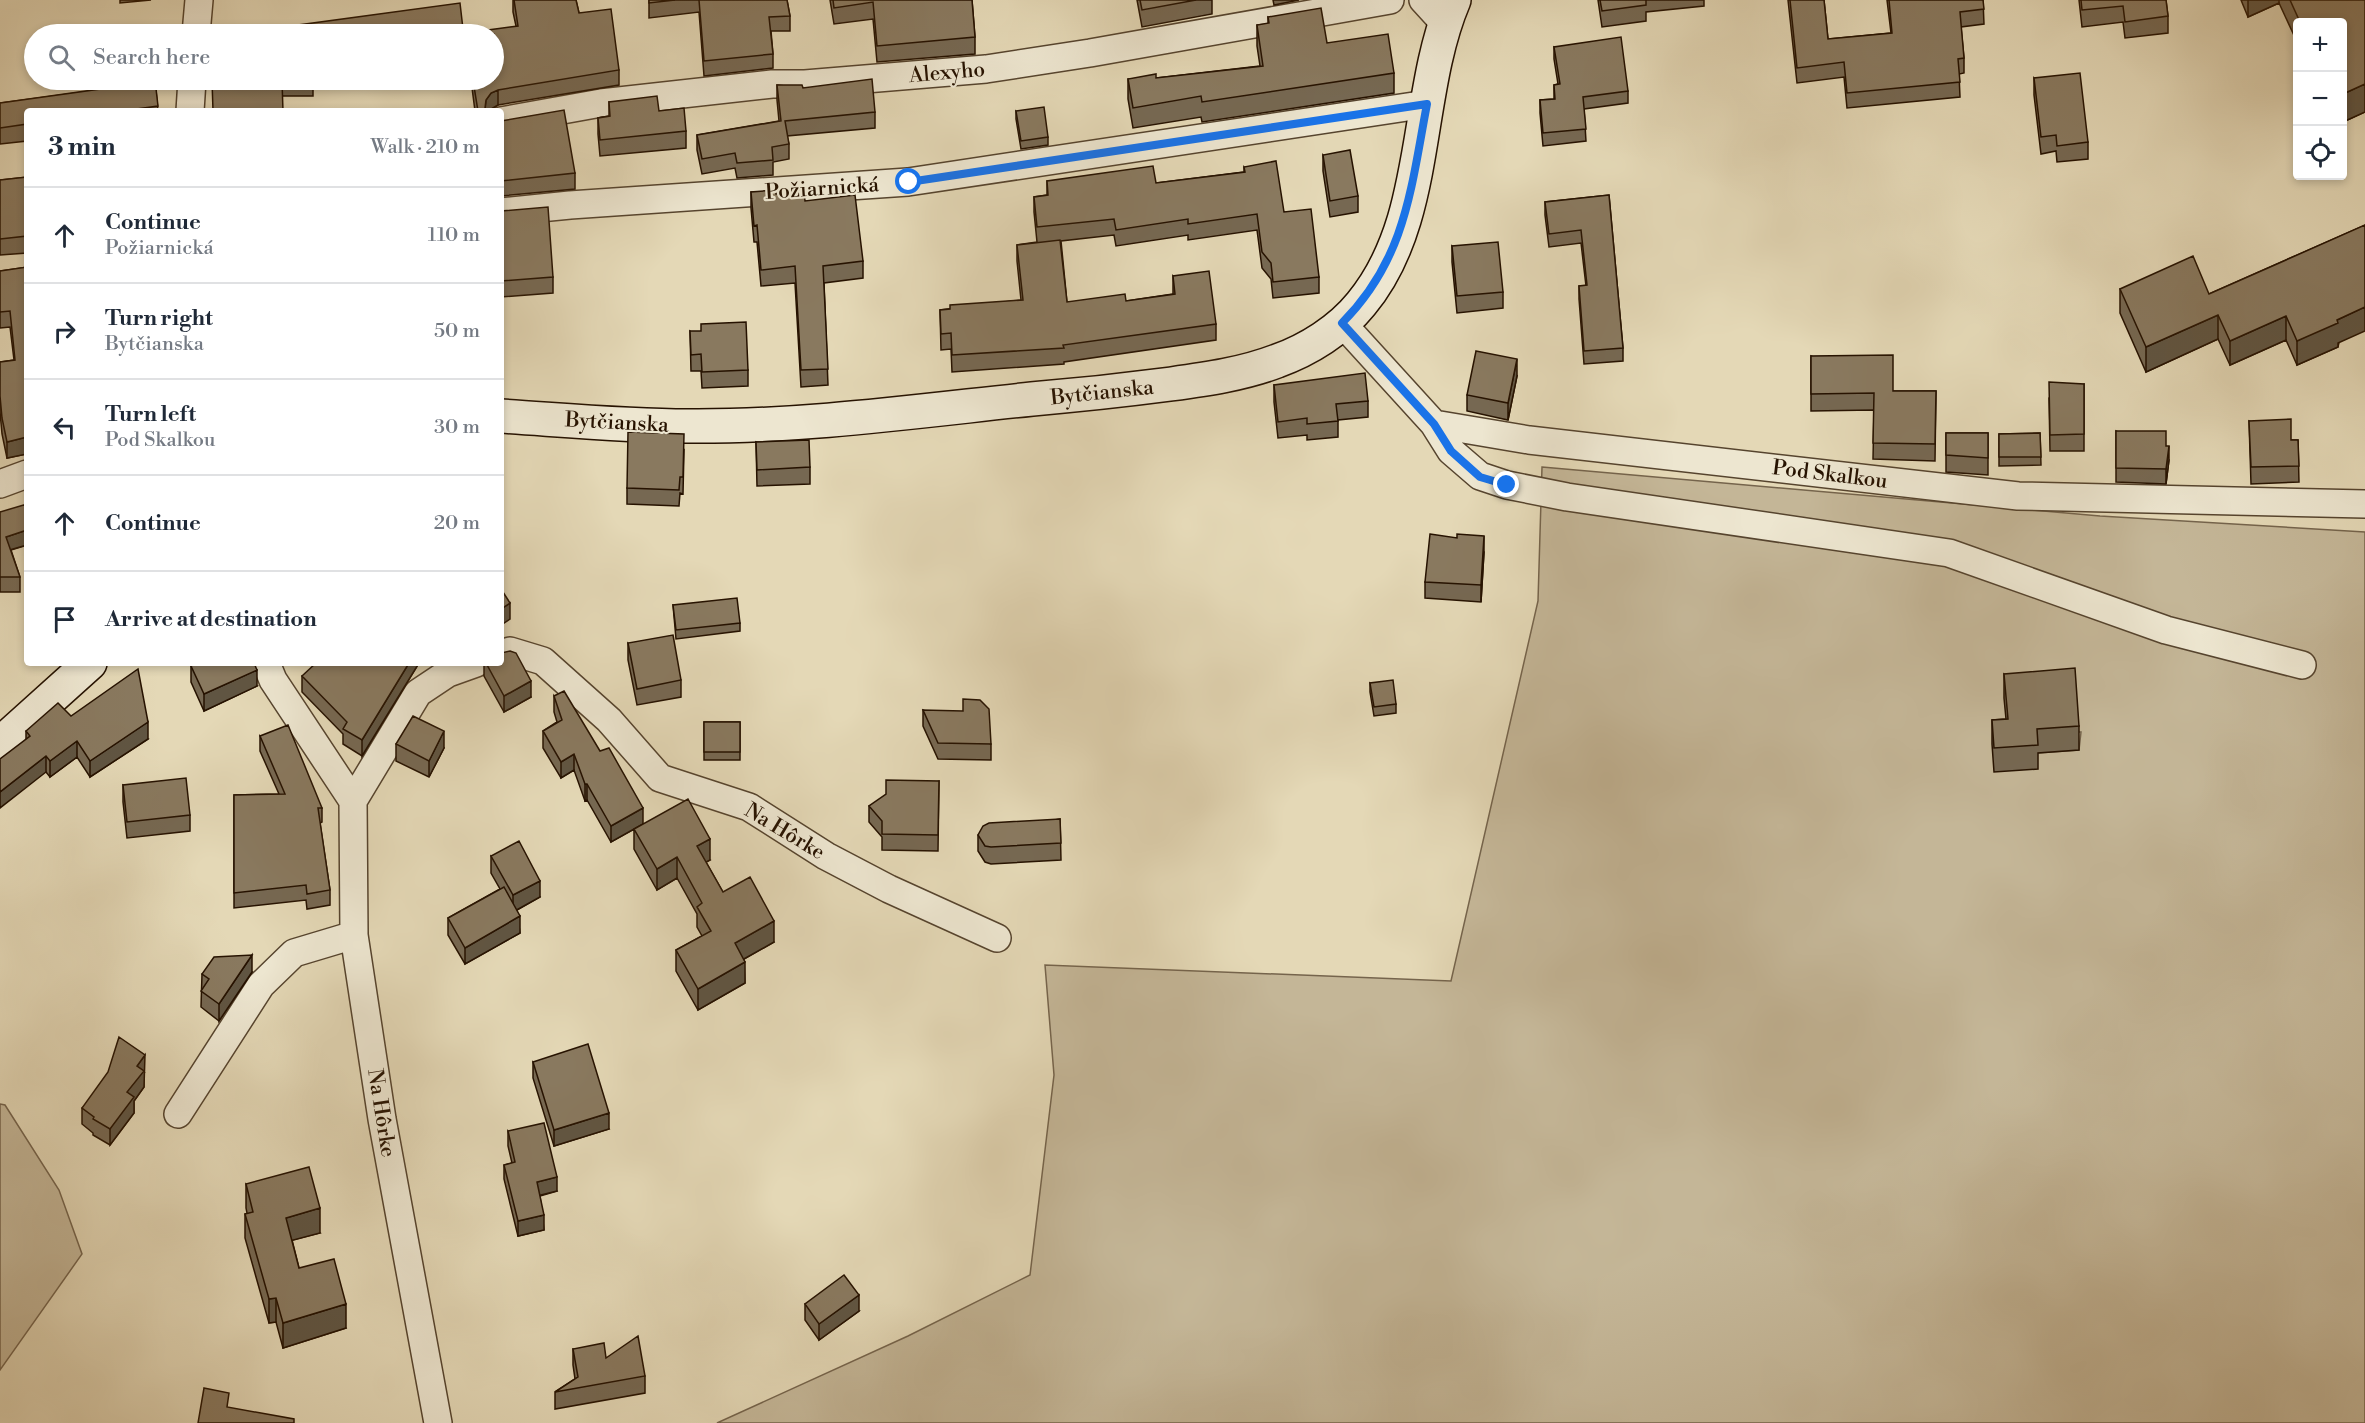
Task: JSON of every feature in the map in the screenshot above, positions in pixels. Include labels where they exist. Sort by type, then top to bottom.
[{"type":"main road","name":"Bytčianska","points":[[504,416],[687,426],[830,420],[1113,391],[1222,377],[1277,361],[1317,342],[1342,323],[1361,304],[1378,280],[1396,243],[1407,211],[1427,104],[1440,8]]},
{"type":"main road","points":[[0,744],[87,666]]},
{"type":"street","points":[[198,24],[202,0]]},
{"type":"street","name":"Alexyho","points":[[504,120],[601,103],[772,84],[805,84],[986,69],[1390,0]]},
{"type":"street","points":[[190,108],[191,90]]},
{"type":"street","name":"Požiarnická","points":[[504,212],[581,204],[909,182],[1427,104]]},
{"type":"street","points":[[1342,323],[1434,424],[1451,451],[1480,477],[1507,485],[1578,498],[1949,553],[2166,630],[2302,665]]},
{"type":"street","name":"Pod Skalkou","points":[[1434,424],[1529,440],[2018,496],[2365,504]]},
{"type":"street","points":[[0,484],[24,475]]},
{"type":"street","name":"Na Hôrke","points":[[504,653],[510,651],[543,660],[609,720],[660,778],[749,807],[826,856],[889,889],[997,938]]},
{"type":"street","points":[[267,666],[273,680],[353,801],[418,693],[448,673],[468,666]]},
{"type":"street","name":"Na Hôrke","points":[[353,801],[354,935],[382,1119],[438,1423]]},
{"type":"street","points":[[178,1114],[261,985],[294,953],[354,935]]},
{"type":"shaded area","points":[[1542,467],[2100,516],[2365,532],[2365,1423],[717,1423],[908,1336],[1030,1275],[1054,1075],[1045,965],[1451,981],[1538,601]],"holes":[[[2081,732],[2079,750],[2037,753],[2008,743]]]},
{"type":"shaded area","points":[[0,1104],[5,1105],[59,1190],[82,1254],[0,1370]]},
{"type":"building","points":[[514,0],[576,0],[579,13],[611,9],[619,70],[504,89],[504,28],[518,26]]},
{"type":"building","points":[[649,0],[675,0],[649,3]]},
{"type":"building","points":[[699,0],[787,0],[790,16],[769,17],[773,54],[704,61]]},
{"type":"building","points":[[833,0],[972,0],[975,37],[877,46],[873,2],[834,8]]},
{"type":"building","points":[[1140,0],[1196,0],[1142,10]]},
{"type":"building","points":[[1600,0],[1646,0],[1646,5],[1602,11]]},
{"type":"building","points":[[1790,0],[1824,0],[1828,39],[1892,33],[1889,0],[1983,0],[1984,9],[1960,12],[1964,58],[1958,59],[1960,82],[1847,93],[1844,62],[1797,68]]},
{"type":"building","points":[[2081,0],[2166,0],[2168,16],[2125,22],[2123,6],[2082,10]]},
{"type":"building","points":[[2290,0],[2365,0],[2365,84],[2347,92],[2347,18],[2298,18]]},
{"type":"building","points":[[460,3],[462,24],[306,24]]},
{"type":"building","points":[[1321,8],[1327,43],[1388,34],[1394,73],[1202,102],[1201,96],[1133,108],[1128,79],[1156,74],[1156,78],[1263,66],[1257,25],[1269,23],[1268,17]]},
{"type":"building","points":[[1621,37],[1628,91],[1583,97],[1586,129],[1543,133],[1540,100],[1555,99],[1554,85],[1560,84],[1554,47]]},
{"type":"building","points":[[2080,73],[2088,142],[2057,146],[2056,135],[2041,137],[2034,78]]},
{"type":"building","points":[[872,79],[875,112],[785,121],[789,144],[772,147],[773,160],[737,163],[735,153],[702,159],[697,135],[781,121],[777,85],[802,85],[803,88]]},
{"type":"building","points":[[93,90],[156,90],[158,106],[24,108],[24,124],[0,128],[0,103]]},
{"type":"building","points":[[212,90],[282,90],[283,108],[213,108]]},
{"type":"building","points":[[475,90],[498,90],[491,93],[486,100],[485,108],[478,108]]},
{"type":"building","points":[[657,96],[659,111],[684,108],[686,131],[600,140],[598,118],[610,116],[609,102]]},
{"type":"building","points":[[1044,107],[1048,137],[1021,141],[1016,111]]},
{"type":"building","points":[[564,110],[575,173],[504,181],[504,120]]},
{"type":"building","points":[[1350,150],[1358,196],[1330,201],[1323,155]]},
{"type":"building","points":[[1276,161],[1284,212],[1311,209],[1319,277],[1273,282],[1271,263],[1262,252],[1257,214],[1188,224],[1188,219],[1116,230],[1114,219],[1037,227],[1034,197],[1048,195],[1047,181],[1153,166],[1156,183],[1245,172],[1244,167]]},
{"type":"building","points":[[24,177],[24,236],[0,239],[0,180]]},
{"type":"building","points":[[776,190],[776,194],[804,191],[805,201],[855,195],[863,261],[823,266],[828,369],[801,370],[795,266],[761,270],[751,192]]},
{"type":"building","points":[[1609,195],[1623,348],[1584,351],[1579,286],[1587,285],[1581,230],[1549,234],[1545,202]]},
{"type":"building","points":[[548,207],[553,277],[504,281],[504,211]]},
{"type":"building","points":[[2365,225],[2365,307],[2337,320],[2338,323],[2297,341],[2286,316],[2230,341],[2218,315],[2146,347],[2120,289],[2193,256],[2209,294]]},
{"type":"building","points":[[1060,240],[1067,302],[1125,294],[1126,301],[1175,294],[1173,276],[1209,271],[1216,324],[1063,345],[1064,348],[952,355],[951,333],[941,334],[940,310],[950,309],[950,305],[1023,300],[1017,245]]},
{"type":"building","points":[[1498,242],[1503,292],[1457,296],[1452,246]]},
{"type":"building","points":[[24,267],[24,438],[7,442],[0,396],[0,362],[15,360],[10,311],[0,312],[0,271]]},
{"type":"building","points":[[746,322],[748,370],[702,372],[701,354],[691,355],[690,331],[701,331],[701,324]]},
{"type":"building","points":[[1476,351],[1517,359],[1508,403],[1467,395]]},
{"type":"building","points":[[1893,355],[1893,391],[1936,391],[1935,444],[1873,443],[1874,393],[1811,394],[1811,356]]},
{"type":"building","points":[[1365,373],[1368,401],[1336,404],[1338,421],[1307,424],[1307,418],[1278,422],[1274,385]]},
{"type":"building","points":[[2049,382],[2084,384],[2084,434],[2050,435]]},
{"type":"building","points":[[2291,419],[2291,440],[2298,440],[2299,466],[2251,467],[2249,421]]},
{"type":"building","points":[[2116,431],[2166,431],[2166,446],[2169,446],[2166,469],[2116,468]]},
{"type":"building","points":[[628,432],[684,434],[683,477],[680,477],[679,490],[627,488]]},
{"type":"building","points":[[1946,433],[1988,433],[1988,458],[1946,455]]},
{"type":"building","points":[[2040,433],[2041,457],[1999,457],[1999,434]]},
{"type":"building","points":[[809,440],[810,467],[757,470],[756,442]]},
{"type":"building","points":[[24,505],[24,531],[6,537],[20,577],[0,577],[0,512]]},
{"type":"building","points":[[1430,534],[1457,538],[1457,534],[1484,536],[1481,585],[1425,582]]},
{"type":"building","points":[[504,594],[510,603],[504,607]]},
{"type":"building","points":[[737,598],[740,623],[676,630],[673,605]]},
{"type":"building","points":[[673,635],[681,680],[637,689],[628,643]]},
{"type":"building","points":[[504,652],[516,653],[531,681],[504,696],[488,666],[504,666]]},
{"type":"building","points":[[191,666],[255,666],[257,670],[204,694]]},
{"type":"building","points":[[313,666],[407,666],[362,740],[343,729],[347,722],[302,676]]},
{"type":"building","points":[[2075,668],[2079,726],[2037,729],[2038,745],[1994,748],[1992,720],[2008,719],[2004,674]]},
{"type":"building","points":[[138,669],[148,722],[90,761],[77,741],[50,761],[46,756],[0,792],[0,759],[30,736],[26,731],[58,703],[71,716]]},
{"type":"building","points":[[1393,680],[1396,704],[1374,707],[1370,683]]},
{"type":"building","points":[[564,691],[600,751],[609,748],[643,808],[611,826],[585,784],[574,754],[561,762],[543,731],[562,720],[554,696]]},
{"type":"building","points":[[963,699],[980,700],[989,709],[991,744],[938,743],[923,710],[963,711]]},
{"type":"building","points":[[413,716],[444,731],[429,761],[396,744]]},
{"type":"building","points":[[704,722],[740,722],[740,752],[704,752]]},
{"type":"building","points":[[288,725],[322,808],[318,808],[330,890],[307,894],[306,885],[234,893],[234,795],[285,794],[260,736]]},
{"type":"building","points":[[186,778],[190,815],[127,822],[123,785]]},
{"type":"building","points":[[886,780],[939,781],[938,835],[882,834],[882,821],[869,806],[886,794]]},
{"type":"building","points":[[688,799],[710,839],[697,846],[723,892],[750,877],[774,921],[735,943],[745,962],[698,989],[676,950],[711,931],[697,907],[702,903],[677,857],[657,869],[634,829]]},
{"type":"building","points":[[1060,819],[1061,843],[991,847],[985,846],[978,835],[983,826],[989,823]]},
{"type":"building","points":[[519,841],[540,881],[513,895],[491,856]]},
{"type":"building","points":[[504,887],[520,916],[465,948],[448,918]]},
{"type":"building","points":[[252,955],[219,1004],[201,991],[209,979],[202,974],[214,957]]},
{"type":"building","points":[[119,1037],[145,1055],[137,1066],[144,1071],[127,1092],[134,1097],[110,1129],[93,1119],[94,1117],[82,1108],[108,1072]]},
{"type":"building","points":[[588,1044],[609,1113],[554,1130],[533,1062]]},
{"type":"building","points":[[544,1123],[557,1177],[537,1182],[544,1215],[518,1221],[504,1165],[515,1162],[508,1131]]},
{"type":"building","points":[[309,1167],[320,1208],[286,1218],[299,1268],[334,1259],[346,1304],[283,1323],[276,1298],[269,1299],[245,1214],[253,1212],[246,1184]]},
{"type":"building","points":[[844,1275],[859,1295],[819,1324],[805,1304]]},
{"type":"building","points":[[638,1336],[645,1376],[555,1392],[578,1377],[573,1349],[604,1343],[606,1358]]},
{"type":"building","points":[[204,1388],[229,1393],[227,1407],[294,1419],[294,1423],[198,1423]]},
{"type":"route","points":[[909,182],[1427,104],[1407,211],[1396,243],[1378,280],[1361,304],[1342,323],[1434,424],[1451,451],[1480,477],[1507,485]]}]
